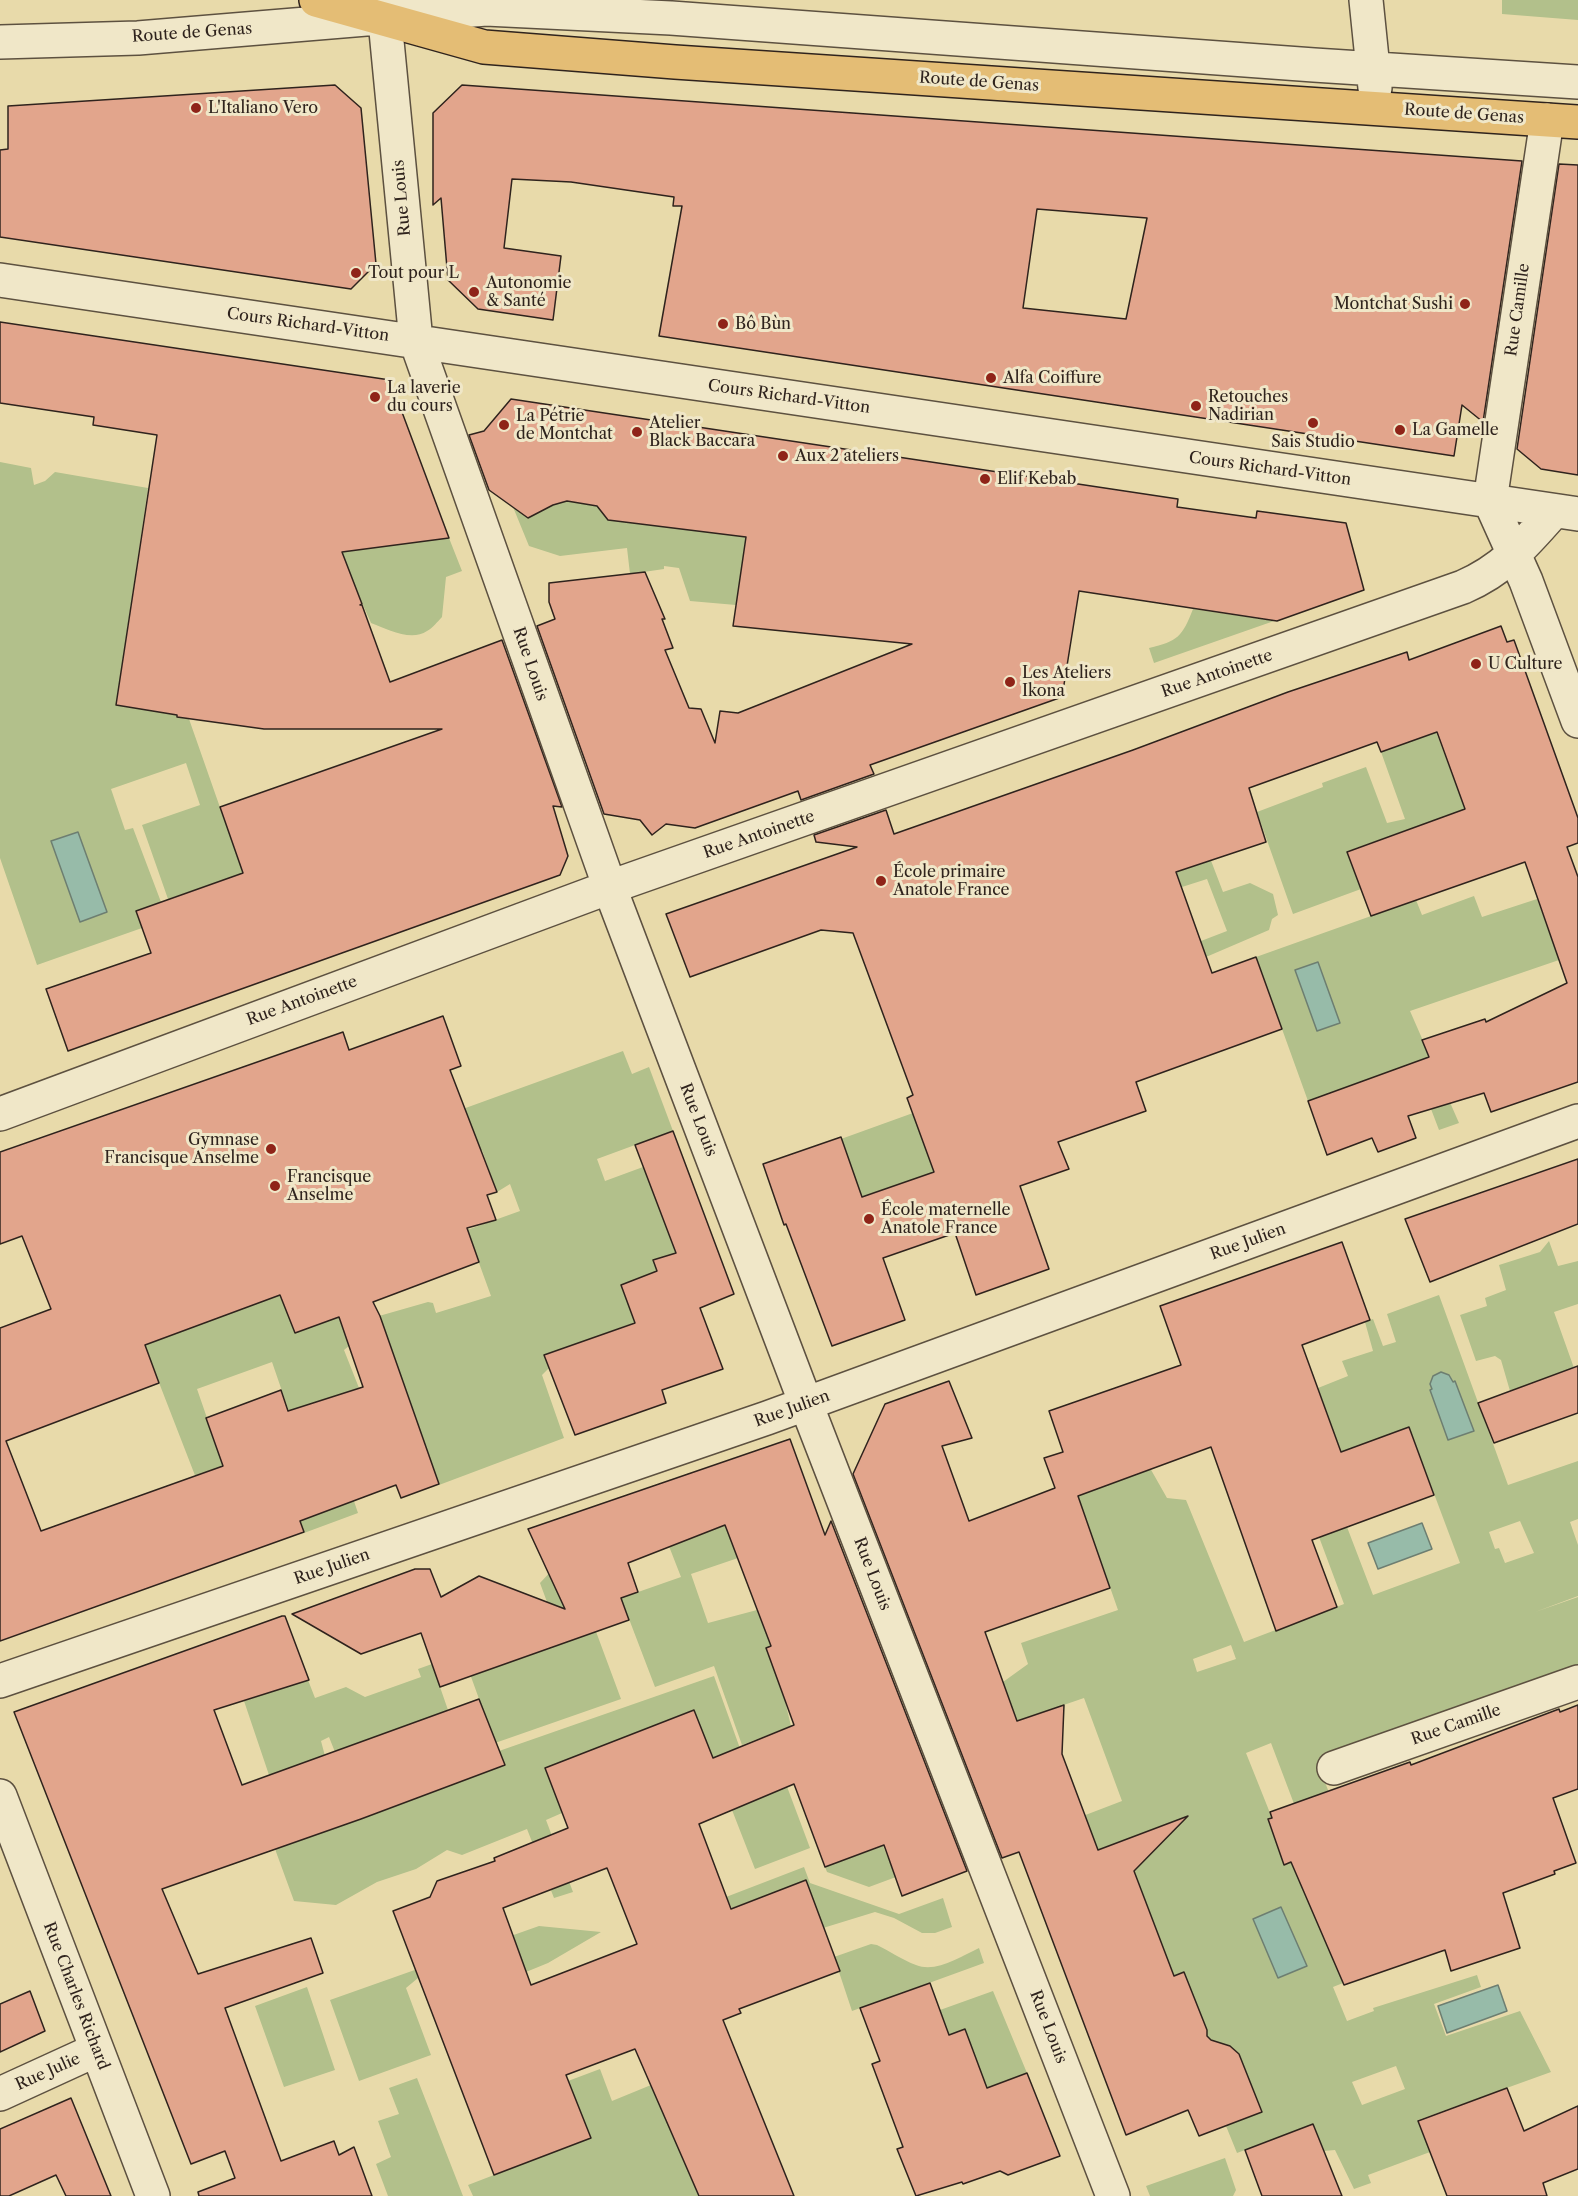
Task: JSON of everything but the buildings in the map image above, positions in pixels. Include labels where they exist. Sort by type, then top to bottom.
[{"type":"main road","name":"Route de Genas","points":[[316,0],[384,9],[484,47],[675,62],[1562,121]]},
{"type":"street","points":[[1366,0],[1376,108]]},
{"type":"street","name":"Route de Genas","points":[[0,42],[138,38],[384,9],[670,9],[1373,68],[1578,82]]},
{"type":"street","name":"Rue Louis","points":[[384,9],[416,341],[610,887],[806,1404],[1113,2196]]},
{"type":"street","points":[[670,9],[675,62]]},
{"type":"street","name":"Rue Camille","points":[[1490,501],[1562,121]]},
{"type":"street","name":"Cours Richard-Vitton","points":[[0,280],[1566,512]]},
{"type":"street","points":[[1490,501],[1515,554],[1578,721]]},
{"type":"street","name":"Rue Antoinette","points":[[0,1114],[610,887],[1463,587],[1482,579],[1566,512]]},
{"type":"street","name":"Rue Julien","points":[[0,1681],[806,1404],[1578,1121]]},
{"type":"street","name":"Rue Camille","points":[[1334,1767],[1578,1682]]},
{"type":"street","name":"Rue Charles Richard","points":[[0,1796],[153,2196]]},
{"type":"street","name":"Rue Julie","points":[[0,2094],[96,2050]]},
{"type":"green space","points":[[1502,0],[1578,0],[1578,20],[1502,14]]},
{"type":"green space","points":[[0,462],[31,468],[34,485],[45,481],[55,472],[148,488],[116,705],[189,719],[243,873],[168,899],[142,825],[200,805],[186,763],[111,789],[125,830],[133,828],[161,902],[136,911],[142,928],[37,965],[0,858]]},
{"type":"green space","points":[[297,495],[371,548],[449,538],[462,571],[446,577],[442,617],[433,627],[421,634],[406,635],[371,623],[354,585]]},
{"type":"green space","points":[[567,501],[597,506],[606,517],[746,537],[736,605],[690,601],[679,568],[664,566],[664,569],[630,574],[627,548],[560,556],[529,546],[513,507],[553,505]]},
{"type":"green space","points":[[1193,609],[1274,621],[1154,663],[1149,648],[1167,643],[1178,636],[1186,626]]},
{"type":"green space","points":[[1436,732],[1465,809],[1348,851],[1361,889],[1293,914],[1257,812],[1323,787],[1322,783],[1366,767],[1387,823],[1405,819],[1381,752]]},
{"type":"green space","points":[[1210,858],[1223,892],[1250,883],[1273,894],[1278,915],[1272,919],[1269,930],[1206,957],[1201,941],[1227,931],[1207,879],[1182,887],[1175,868]]},
{"type":"green space","points":[[1474,896],[1482,917],[1537,899],[1559,960],[1410,1011],[1459,1123],[1439,1130],[1423,1088],[1392,1071],[1308,1101],[1256,957],[1416,900],[1422,915]]},
{"type":"green space","points":[[623,1051],[632,1074],[649,1067],[673,1131],[597,1159],[605,1181],[681,1153],[692,1180],[654,1195],[671,1240],[683,1251],[653,1260],[657,1271],[636,1322],[545,1355],[549,1368],[542,1375],[564,1438],[439,1485],[386,1333],[349,1346],[344,1350],[359,1388],[320,1401],[358,1513],[304,1533],[298,1517],[292,1420],[272,1362],[197,1389],[224,1467],[196,1478],[144,1344],[280,1295],[295,1333],[374,1305],[379,1316],[428,1302],[433,1303],[436,1313],[491,1296],[467,1230],[520,1211],[510,1184],[497,1192],[482,1150],[472,1153],[460,1110]]},
{"type":"green space","points":[[913,1113],[934,1172],[862,1197],[841,1139]]},
{"type":"green space","points":[[1549,1241],[1558,1266],[1578,1261],[1578,1304],[1554,1312],[1574,1368],[1510,1391],[1501,1360],[1495,1356],[1476,1361],[1460,1315],[1487,1306],[1485,1298],[1506,1290],[1499,1265],[1540,1252]]},
{"type":"green space","points":[[1439,1295],[1508,1485],[1578,1461],[1578,1519],[1570,1522],[1578,1545],[1578,1596],[1535,1612],[1578,1597],[1578,1671],[1318,1765],[1371,1897],[1301,1884],[1343,1983],[1333,1987],[1347,2021],[1374,2011],[1373,2008],[1477,1975],[1481,1987],[1434,2004],[1446,2036],[1520,2011],[1551,2072],[1418,2120],[1430,2152],[1368,2175],[1371,2183],[1354,2189],[1335,2150],[1324,2151],[1313,2124],[1237,2153],[1226,2126],[1262,2111],[1239,2054],[1230,2046],[1082,2018],[1066,1975],[1151,1945],[1151,1915],[1134,1871],[1142,1863],[1141,1854],[1098,1850],[1027,1874],[1015,1842],[1122,1801],[1084,1698],[1017,1721],[1003,1682],[1028,1664],[1021,1643],[1118,1610],[1078,1496],[1150,1468],[1167,1498],[1186,1500],[1244,1642],[1344,1604],[1319,1537],[1347,1527],[1373,1595],[1460,1563],[1409,1427],[1341,1452],[1318,1388],[1348,1376],[1342,1361],[1373,1351],[1365,1322],[1373,1319],[1383,1346],[1396,1342],[1387,1314]],"holes":[[[1520,1521],[1534,1553],[1505,1563],[1499,1548],[1495,1549],[1489,1532]],[[1231,1645],[1236,1659],[1197,1672],[1193,1659]],[[1271,1743],[1313,1854],[1284,1864],[1268,1820],[1272,1818],[1246,1753]],[[1396,2066],[1405,2089],[1362,2105],[1352,2082]]]},
{"type":"green space","points":[[733,1511],[738,1558],[691,1574],[708,1623],[757,1610],[771,1646],[766,1648],[785,1701],[791,1726],[742,1745],[714,1666],[655,1687],[621,1598],[681,1577],[665,1536]]},
{"type":"green space","points":[[553,1569],[588,1610],[621,1699],[495,1743],[470,1674],[513,1658],[514,1661],[534,1654],[561,1640],[540,1583]]},
{"type":"green space","points":[[432,1664],[448,1710],[335,1752],[329,1737],[321,1741],[325,1756],[269,1775],[244,1701],[308,1680],[315,1698],[346,1687],[365,1697],[421,1677],[418,1669]]},
{"type":"green space","points":[[714,1676],[742,1754],[771,1744],[810,1848],[755,1869],[693,1710],[546,1768],[562,1813],[546,1820],[573,1892],[554,1898],[527,1829],[462,1855],[447,1850],[416,1869],[377,1882],[336,1905],[294,1901],[275,1849],[499,1751]]},
{"type":"green space","points":[[883,1846],[896,1877],[869,1887],[827,1872],[825,1867]]},
{"type":"green space","points":[[804,1867],[810,1883],[899,1914],[943,1898],[952,1927],[935,1933],[922,1933],[894,1918],[875,1912],[823,1928],[801,1882],[732,1908],[726,1897]]},
{"type":"green space","points":[[539,1926],[601,1932],[548,1963],[526,1972],[515,1942],[418,1978],[406,1988],[431,2055],[359,2081],[330,2000]]},
{"type":"green space","points":[[871,1944],[924,1967],[940,1966],[979,1948],[984,1963],[852,2011],[834,1957]]},
{"type":"green space","points":[[307,1987],[335,2070],[284,2087],[255,2006]]},
{"type":"green space","points":[[993,1991],[1027,2073],[996,2085],[1003,2104],[961,2065],[976,2059],[965,2029],[949,2035],[940,2010]]},
{"type":"green space","points":[[600,2069],[612,2101],[651,2085],[699,2196],[473,2196],[468,2185],[494,2175],[568,2081]]},
{"type":"green space","points":[[417,2078],[463,2196],[388,2196],[376,2164],[391,2157],[378,2121],[399,2114],[389,2088]]},
{"type":"green space","points":[[1225,2158],[1236,2190],[1233,2196],[1150,2196],[1146,2186]]},
{"type":"shaded area","points":[[78,832],[107,912],[80,922],[51,841]]},
{"type":"shaded area","points":[[1318,962],[1340,1023],[1317,1031],[1295,970]]},
{"type":"shaded area","points":[[1441,1372],[1449,1375],[1453,1382],[1455,1381],[1474,1431],[1448,1440],[1430,1390],[1433,1376]]},
{"type":"shaded area","points":[[1422,1523],[1432,1549],[1378,1569],[1368,1543]]},
{"type":"shaded area","points":[[1281,1907],[1307,1966],[1278,1978],[1253,1919]]},
{"type":"shaded area","points":[[1498,1985],[1507,2011],[1447,2033],[1438,2006]]},
{"type":"place","name":"L'Italiano Vero","points":[[196,108]]},
{"type":"place","name":"Tout pour L","points":[[356,273]]},
{"type":"place","name":"Autonomie & Santé","points":[[474,292]]},
{"type":"place","name":"Montchat Sushi","points":[[1465,304]]},
{"type":"place","name":"Bô Bùn","points":[[723,324]]},
{"type":"place","name":"Alfa Coiffure","points":[[991,378]]},
{"type":"place","name":"La laverie du cours","points":[[375,397]]},
{"type":"place","name":"Retouches Nadirian","points":[[1196,406]]},
{"type":"place","name":"Sais Studio","points":[[1313,423]]},
{"type":"place","name":"La Pétrie de Montchat","points":[[504,425]]},
{"type":"place","name":"La Gamelle","points":[[1400,430]]},
{"type":"place","name":"Atelier Black Baccara","points":[[637,432]]},
{"type":"place","name":"Aux 2 ateliers","points":[[783,456]]},
{"type":"place","name":"Elif Kebab","points":[[985,479]]},
{"type":"place","name":"U Culture","points":[[1476,664]]},
{"type":"place","name":"Les Ateliers Ikona","points":[[1010,682]]},
{"type":"place","name":"École primaire Anatole France","points":[[881,881]]},
{"type":"place","name":"Gymnase Francisque Anselme","points":[[271,1149]]},
{"type":"place","name":"Francisque Anselme","points":[[275,1186]]},
{"type":"place","name":"École maternelle Anatole France","points":[[869,1219]]}]
